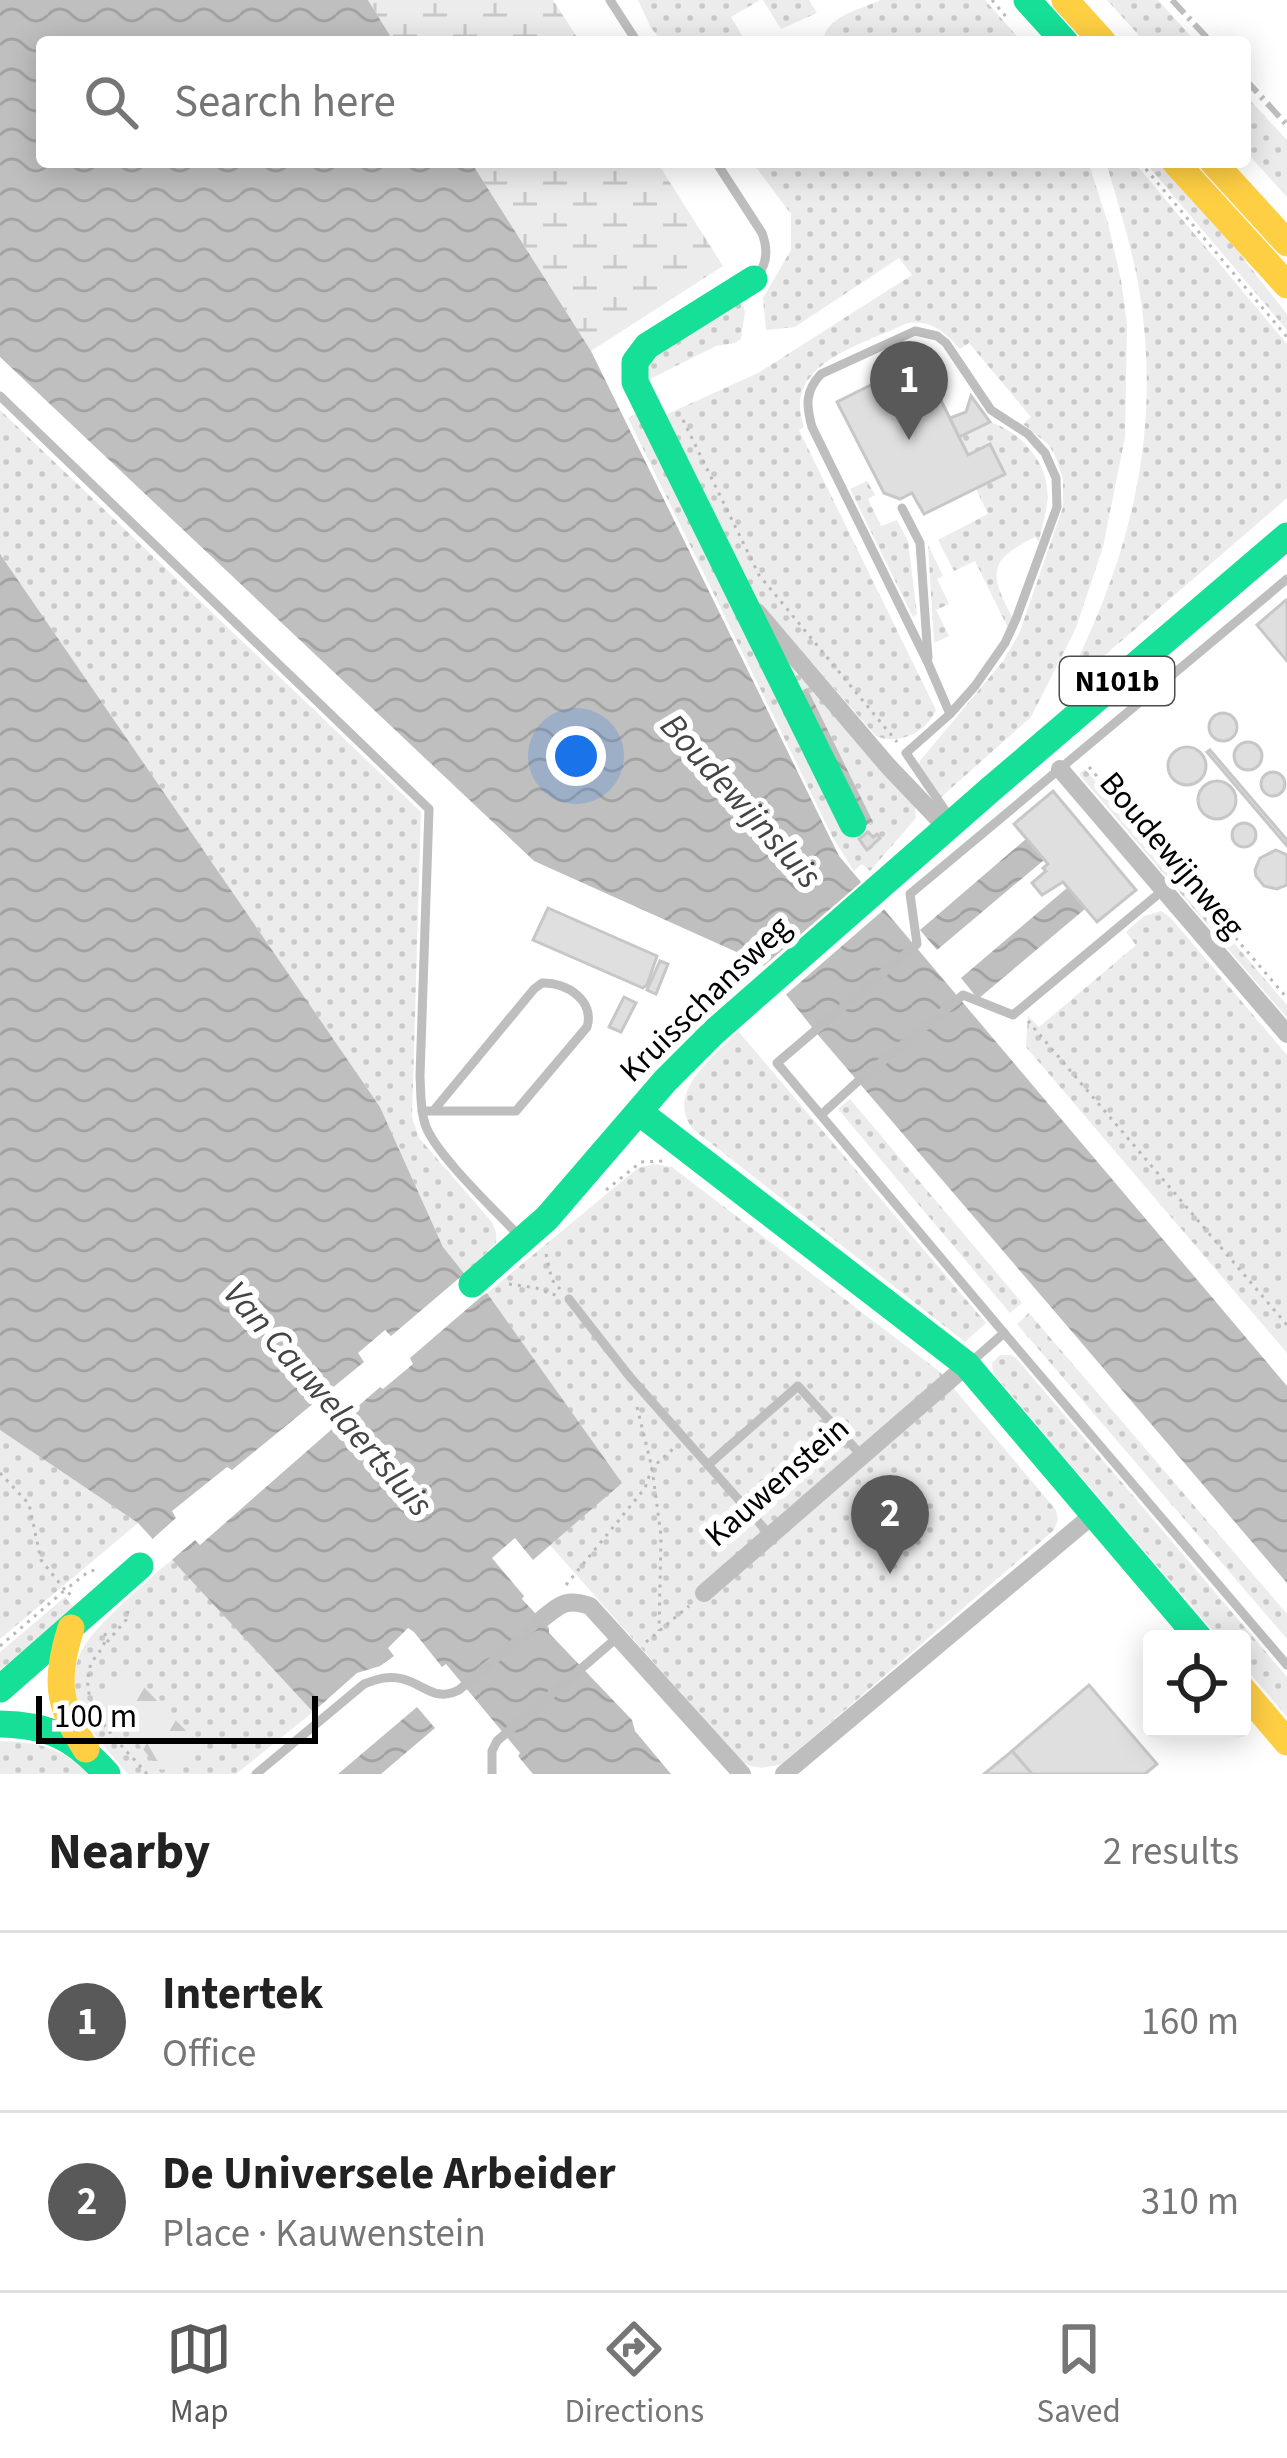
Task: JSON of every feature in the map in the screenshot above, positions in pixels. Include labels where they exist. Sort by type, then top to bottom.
[{"type":"main road","points":[[1027,0],[1060,36]]},
{"type":"main road","points":[[1065,0],[1098,36]]},
{"type":"main road","points":[[1180,168],[1287,285]]},
{"type":"main road","points":[[1218,168],[1287,243]]},
{"type":"main road","points":[[754,279],[646,346],[633,371],[635,382],[854,824]]},
{"type":"main road","name":"Kruisschansweg","points":[[472,1284],[534,1247],[562,1203],[693,1052],[1287,536]]},
{"type":"main road","points":[[639,1112],[967,1365],[1192,1630]]},
{"type":"main road","points":[[0,1689],[140,1566]]},
{"type":"main road","points":[[80,1620],[58,1672],[60,1696],[65,1715],[107,1774]]},
{"type":"main road","points":[[1251,1700],[1287,1742]]},
{"type":"main road","points":[[0,1724],[43,1728],[86,1749]]},
{"type":"street","points":[[742,594],[888,766],[951,826]]},
{"type":"street","name":"Boudewijnweg","points":[[1060,769],[1287,1034]]},
{"type":"street","name":"Kauwenstein","points":[[704,1593],[967,1365]]},
{"type":"street","points":[[784,1774],[1094,1514]]},
{"type":"street","points":[[542,1618],[562,1603],[590,1606],[742,1774]]},
{"type":"lane","points":[[610,0],[633,36]]},
{"type":"lane","points":[[720,168],[766,243],[764,268],[754,279]]},
{"type":"lane","points":[[950,714],[807,409],[811,384],[821,374],[915,331],[946,343],[991,410],[1046,453],[1056,478],[1057,507],[1016,620],[992,663],[950,714],[906,753],[951,826]]},
{"type":"lane","points":[[0,396],[429,809],[420,1076],[424,1124],[437,1147],[534,1247]]},
{"type":"lane","points":[[902,508],[920,543],[928,663]]},
{"type":"lane","name":"Boudewijnweg","points":[[1060,769],[1287,579]]},
{"type":"lane","points":[[1060,769],[910,894],[917,944],[777,1064],[1287,1665]]},
{"type":"lane","points":[[821,1115],[963,995],[1013,1015],[1162,891]]},
{"type":"lane","points":[[422,1111],[516,1111],[587,1027],[590,1009],[563,985],[542,983],[434,1110]]},
{"type":"lane","points":[[569,1299],[630,1377],[770,1535]]},
{"type":"lane","points":[[967,1365],[1004,1333]]},
{"type":"lane","points":[[708,1465],[798,1386],[862,1456]]},
{"type":"lane","points":[[256,1774],[364,1684],[381,1677],[403,1679],[431,1693],[448,1695],[542,1618]]},
{"type":"lane","points":[[492,1774],[496,1741],[619,1636]]},
{"type":"path","points":[[1145,168],[1287,337]]},
{"type":"path","points":[[683,421],[759,574],[906,753]]},
{"type":"path","name":"Boudewijnweg","points":[[1060,769],[1087,764],[1287,998]]},
{"type":"path","points":[[1019,1010],[1287,1324]]},
{"type":"path","points":[[595,1198],[641,1162],[674,1163]]},
{"type":"path","points":[[534,1247],[569,1299]]},
{"type":"path","points":[[472,1284],[536,1288],[569,1299]]},
{"type":"path","points":[[630,1377],[652,1468],[662,1536],[659,1631]]},
{"type":"path","points":[[562,1603],[561,1590],[645,1488],[652,1468],[685,1439]]},
{"type":"path","points":[[0,1473],[29,1504],[40,1560],[65,1590],[80,1620],[104,1629],[106,1643],[90,1669],[89,1696],[103,1722],[147,1774]]},
{"type":"path","points":[[0,1646],[65,1590]]},
{"type":"path","name":"Kauwenstein","points":[[634,1653],[704,1593]]},
{"type":"green space","points":[[368,0],[553,0],[576,36],[390,36]]},
{"type":"green space","points":[[638,0],[760,0],[731,17],[742,36],[658,36]]},
{"type":"green space","points":[[763,0],[809,0],[817,13],[781,29]]},
{"type":"green space","points":[[881,0],[985,0],[1017,36],[824,36],[837,20]]},
{"type":"green space","points":[[1107,0],[1158,0],[1191,36],[1140,36]]},
{"type":"green space","points":[[1251,101],[1287,140],[1287,197],[1251,158]]},
{"type":"green space","points":[[475,168],[661,168],[723,266],[591,351]]},
{"type":"green space","points":[[756,168],[1090,168],[1108,223],[1127,323],[1125,437],[1103,547],[1076,628],[1031,717],[940,798],[921,784],[920,761],[1003,661],[1019,634],[1063,507],[1063,479],[1049,445],[1023,424],[1031,417],[969,343],[960,349],[929,325],[905,324],[848,349],[815,372],[804,387],[800,405],[804,427],[799,430],[936,710],[911,735],[876,736],[750,592],[663,416],[758,373],[912,275],[899,258],[795,327],[766,330],[763,298],[791,250],[791,214]]},
{"type":"green space","points":[[1108,168],[1139,168],[1287,344],[1287,498],[1061,693],[1106,593],[1136,492],[1147,388],[1145,333],[1134,262]]},
{"type":"green space","points":[[1150,168],[1163,168],[1228,239],[1287,314],[1287,330]]},
{"type":"green space","points":[[739,303],[745,312],[741,339],[716,346],[646,381],[647,358]]},
{"type":"green space","points":[[0,410],[421,812],[412,1117],[419,1138],[492,1222],[496,1233],[496,1243],[464,1275],[443,1247],[380,1107],[0,554]]},
{"type":"green space","points":[[641,411],[852,833],[872,823],[797,693],[785,656],[915,806],[916,818],[870,871],[862,864],[854,871],[833,838],[628,418]]},
{"type":"green space","points":[[990,422],[1014,434],[1033,453],[1047,490],[1039,542],[1035,537],[1020,545],[997,569],[999,589],[1012,617],[1008,628],[975,561],[954,571],[938,540],[988,514],[976,489],[1004,472],[990,445],[968,455],[959,437]]},
{"type":"green space","points":[[867,481],[875,495],[868,499],[881,526],[897,520],[908,541],[917,614],[913,617],[850,489]]},
{"type":"green space","points":[[928,545],[943,576],[937,579],[949,604],[936,610],[949,636],[934,643]]},
{"type":"green space","points":[[1085,769],[1287,1005],[1287,1018],[1079,774]]},
{"type":"green space","points":[[1161,911],[1287,1055],[1287,1353],[1026,1047],[1028,1016],[1039,1027],[1136,945],[1126,932],[1144,916]]},
{"type":"green space","points":[[738,1031],[986,1323],[965,1342],[694,1130],[684,1103],[688,1089]]},
{"type":"green space","points":[[850,1099],[1022,1303],[1010,1313],[838,1109]]},
{"type":"green space","points":[[672,1167],[940,1372],[1056,1510],[1054,1530],[782,1764],[756,1767],[741,1761],[550,1545],[621,1483],[487,1293],[638,1168]]},
{"type":"green space","points":[[1029,1313],[1287,1614],[1287,1639],[1017,1324]]},
{"type":"green space","points":[[1000,1355],[1016,1358],[1247,1630],[1212,1630],[993,1373],[992,1363]]},
{"type":"green space","points":[[0,1430],[138,1523],[0,1639]]},
{"type":"green space","points":[[172,1559],[313,1712],[236,1774],[128,1774],[95,1734],[77,1701],[75,1672],[88,1641]]},
{"type":"green space","points":[[65,1597],[74,1608],[0,1670],[0,1652]]},
{"type":"green space","points":[[1251,1635],[1287,1677],[1287,1717],[1251,1675]]},
{"type":"green space","points":[[123,1679],[137,1680],[192,1737],[193,1752],[187,1764],[159,1769],[108,1706],[110,1690]]},
{"type":"green space","points":[[0,1741],[49,1748],[91,1774],[0,1774]]},
{"type":"water","name":"Boudewijnsluis","points":[[0,0],[368,0],[390,36],[36,36],[36,168],[475,168],[591,351],[839,856],[1287,1386],[1287,1583],[761,963],[534,861],[0,357]]},
{"type":"water","name":"Van Cauwelaertsluis","points":[[0,554],[380,1107],[443,1247],[482,1296],[487,1293],[622,1483],[533,1560],[515,1538],[492,1558],[549,1633],[632,1720],[635,1731],[671,1774],[533,1774],[446,1664],[442,1667],[408,1628],[388,1648],[394,1656],[357,1673],[313,1712],[138,1523],[0,1430]]},
{"type":"water","points":[[807,688],[873,822],[863,827],[798,693]]},
{"type":"water","points":[[1026,839],[1044,860],[937,950],[920,930]]},
{"type":"water","points":[[1067,888],[1085,909],[978,999],[961,978]]},
{"type":"water","points":[[417,1707],[435,1728],[381,1774],[338,1774]]},
{"type":"pier","points":[[865,879],[888,906],[782,998],[759,970]]},
{"type":"pier","points":[[464,1274],[482,1296],[410,1358],[413,1364],[380,1387],[200,1545],[195,1540],[167,1564],[148,1543],[176,1518],[172,1511],[227,1467],[232,1470],[364,1362],[358,1353],[385,1330],[391,1336]]},
{"type":"building","points":[[921,360],[968,455],[990,444],[1005,474],[924,514],[912,493],[900,499],[884,493],[837,402]]},
{"type":"building","points":[[971,396],[990,422],[959,437],[950,418],[966,412]]},
{"type":"building","points":[[1287,601],[1287,661],[1257,625]]},
{"type":"building","points":[[1223,713],[1233,717],[1237,727],[1233,737],[1223,741],[1213,737],[1209,727],[1213,717]]},
{"type":"building","points":[[1248,742],[1258,746],[1262,756],[1258,766],[1248,770],[1238,766],[1234,756],[1238,746]]},
{"type":"building","points":[[1187,747],[1201,752],[1206,766],[1201,780],[1187,785],[1173,780],[1168,766],[1173,752]]},
{"type":"building","points":[[1207,752],[1287,840],[1287,846]]},
{"type":"building","points":[[1273,772],[1285,784],[1273,796],[1261,784]]},
{"type":"building","points":[[1217,781],[1231,786],[1236,800],[1231,814],[1217,819],[1203,814],[1198,800],[1203,786]]},
{"type":"building","points":[[1053,791],[1136,890],[1097,922],[1063,882],[1042,895],[1032,883],[1048,864],[1014,824]]},
{"type":"building","points":[[1244,823],[1256,835],[1244,847],[1232,835]]},
{"type":"building","points":[[868,832],[880,838],[867,850],[859,839]]},
{"type":"building","points":[[1276,850],[1287,855],[1287,885],[1277,889],[1264,886],[1255,870],[1260,858]]},
{"type":"building","points":[[548,908],[657,956],[647,985],[643,988],[533,940]]},
{"type":"building","points":[[660,961],[668,964],[656,994],[647,990]]},
{"type":"building","points":[[624,997],[636,1003],[621,1032],[609,1027]]},
{"type":"building","points":[[1089,1685],[1157,1764],[1145,1774],[1032,1774],[1012,1751]]},
{"type":"building","points":[[1012,1751],[1032,1774],[984,1774]]},
{"type":"railway","points":[[1172,0],[1205,36]]},
{"type":"railway","points":[[1251,86],[1287,125]]},
{"type":"traffic: fast","points":[[1027,0],[1060,36]]},
{"type":"traffic: fast","points":[[754,279],[647,346],[635,362],[635,382],[853,824]]},
{"type":"traffic: fast","points":[[472,1284],[547,1218],[665,1081],[714,1032],[1287,536]]},
{"type":"traffic: fast","points":[[639,1112],[967,1365],[1192,1630]]},
{"type":"traffic: fast","points":[[0,1689],[140,1566]]},
{"type":"traffic: fast","points":[[0,1724],[60,1736],[107,1774]]},
{"type":"traffic: slow","points":[[1065,0],[1098,36]]},
{"type":"traffic: slow","points":[[1180,168],[1287,285]]},
{"type":"traffic: slow","points":[[1218,168],[1287,243]]},
{"type":"traffic: slow","points":[[71,1628],[62,1691],[69,1719],[86,1749]]},
{"type":"traffic: slow","points":[[1251,1700],[1287,1742]]},
{"type":"place","name":"Intertek","points":[[909,440]]},
{"type":"place","name":"De Universele Arbeider","points":[[890,1574]]}]
